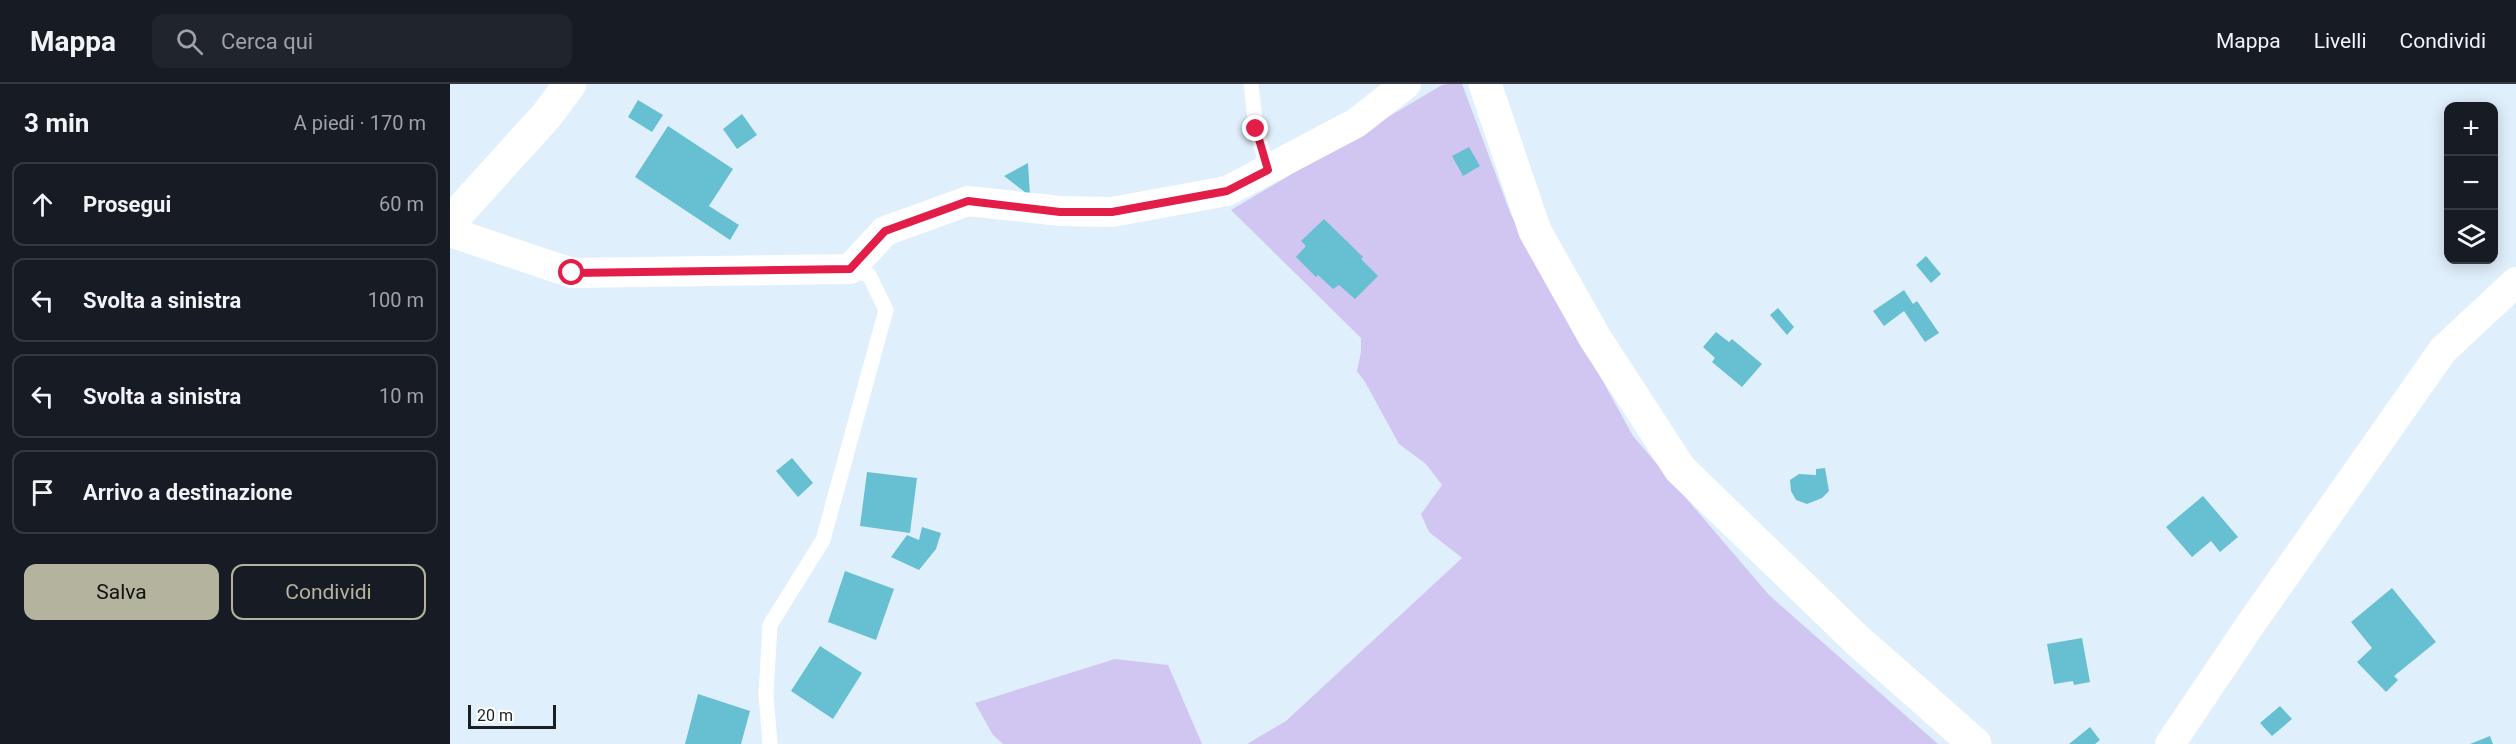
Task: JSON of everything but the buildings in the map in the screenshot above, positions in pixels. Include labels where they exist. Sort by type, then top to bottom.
[{"type":"street","points":[[450,222],[547,115],[570,84]]},
{"type":"street","points":[[450,232],[572,273],[850,269],[885,231],[968,201],[1060,212],[1112,212],[1227,191],[1356,123],[1406,84]]},
{"type":"street","points":[[1485,84],[1535,231],[1595,338],[1680,469],[1857,640],[1975,744]]},
{"type":"street","points":[[2170,744],[2248,628],[2443,350],[2516,282]]},
{"type":"lane","points":[[1251,84],[1256,129],[1268,170]]},
{"type":"lane","points":[[770,744],[766,694],[770,625],[823,540],[886,310],[869,275],[850,269]]},
{"type":"shaded area","points":[[1462,84],[1511,215],[1633,436],[1769,595],[1938,744],[1247,744],[1286,721],[1462,558],[1429,532],[1421,514],[1442,485],[1426,464],[1399,444],[1357,371],[1361,338],[1231,210],[1442,85]]},
{"type":"shaded area","points":[[1115,659],[1168,665],[1202,744],[1003,744],[993,735],[975,703]]},
{"type":"route","points":[[572,273],[850,269],[885,231],[968,201],[1060,212],[1112,212],[1227,191],[1268,170],[1256,129]]}]
